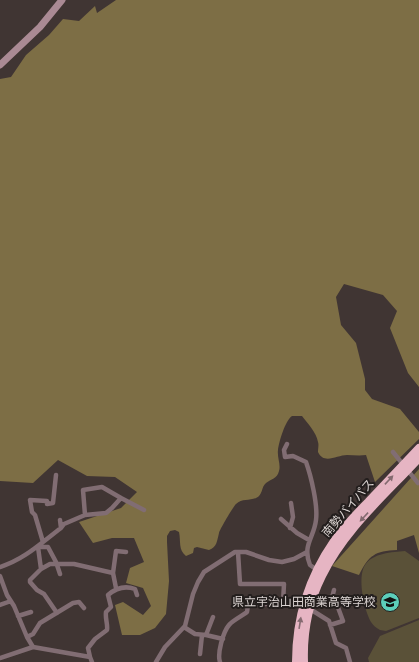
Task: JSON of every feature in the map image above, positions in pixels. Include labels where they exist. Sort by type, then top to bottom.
[{"type":"highway","name":"南勢バイパス","points":[[296,662],[301,614],[308,590],[317,570],[335,539],[419,448]]},
{"type":"highway","name":"南勢バイパス","points":[[304,662],[304,645],[310,609],[321,576],[354,528],[419,458]]},
{"type":"main road","points":[[0,65],[40,27],[62,0]]},
{"type":"street","points":[[287,444],[284,450],[285,457],[293,456],[306,462],[312,483],[316,517],[307,552],[310,565],[317,570]]},
{"type":"street","points":[[393,452],[418,483]]},
{"type":"street","points":[[43,542],[35,515],[32,512],[30,500],[47,501],[47,504],[54,503],[56,475]]},
{"type":"street","points":[[85,515],[83,490],[102,487],[144,510]]},
{"type":"street","points":[[0,567],[10,564],[38,547],[64,524],[85,515],[106,513],[120,498]]},
{"type":"street","points":[[290,528],[293,517],[291,503]]},
{"type":"street","points":[[281,519],[290,528],[309,540]]},
{"type":"street","points":[[60,520],[61,528]]},
{"type":"street","points":[[38,547],[48,547],[60,574]]},
{"type":"street","points":[[38,547],[41,569]]},
{"type":"street","points":[[116,588],[113,573],[116,551],[126,552]]},
{"type":"street","points":[[156,662],[165,647],[184,627],[189,615],[196,588],[204,572],[235,552],[246,552],[269,560],[282,562],[294,559],[307,552]]},
{"type":"street","points":[[220,662],[218,658],[223,639],[229,625],[247,612],[248,605],[283,603],[284,584],[240,584],[238,552]]},
{"type":"street","points":[[57,613],[44,594],[37,590],[30,582],[30,580],[41,569],[50,564],[74,564],[113,573]]},
{"type":"street","points":[[0,577],[7,595],[33,647]]},
{"type":"street","points":[[0,658],[33,647],[91,660],[88,648],[95,639],[107,630],[108,626],[105,616],[106,612],[111,607],[108,595],[116,588],[129,587],[135,589],[137,595]]},
{"type":"street","points":[[330,625],[343,621],[336,602],[332,598],[334,590]]},
{"type":"street","points":[[0,605],[11,601]]},
{"type":"street","points":[[27,637],[33,634],[40,623],[73,603],[79,602],[84,608]]},
{"type":"street","points":[[310,609],[329,621],[336,643],[346,648],[350,662]]},
{"type":"street","points":[[18,616],[31,612]]},
{"type":"street","points":[[200,654],[204,635],[213,617]]},
{"type":"street","points":[[184,627],[195,634],[223,639]]},
{"type":"shaded area","points":[[116,0],[419,0],[419,387],[408,373],[390,328],[397,311],[383,295],[344,284],[336,297],[341,325],[356,343],[365,379],[365,390],[372,399],[400,409],[419,432],[419,439],[375,482],[366,455],[343,455],[327,459],[324,458],[318,452],[317,438],[314,431],[302,416],[292,416],[285,427],[280,442],[278,453],[280,466],[278,474],[264,485],[258,497],[241,501],[236,504],[222,527],[214,547],[209,550],[197,547],[194,548],[193,553],[186,556],[183,554],[181,548],[179,532],[175,530],[170,531],[167,536],[169,581],[166,614],[155,628],[140,635],[122,635],[115,605],[123,602],[143,615],[151,606],[143,588],[126,583],[130,568],[144,562],[134,538],[112,538],[93,543],[79,522],[121,508],[137,492],[115,477],[87,476],[58,460],[33,483],[0,481],[0,79],[11,77],[26,55],[49,35],[63,19],[79,21],[95,6],[97,13]]},
{"type":"shaded area","points":[[419,469],[419,553],[414,535],[397,541],[397,550],[374,555],[366,563],[359,575],[332,566]]},
{"type":"shaded area","points":[[405,551],[419,561],[419,618],[386,631],[380,630],[371,622],[366,610],[362,594],[363,570],[368,561],[373,558],[389,553]]},
{"type":"shaded area","points":[[419,620],[419,662],[369,662],[368,658],[380,636]]},
{"type":"place","name":"県立宇治山田商業高等学校","points":[[390,602]]}]
